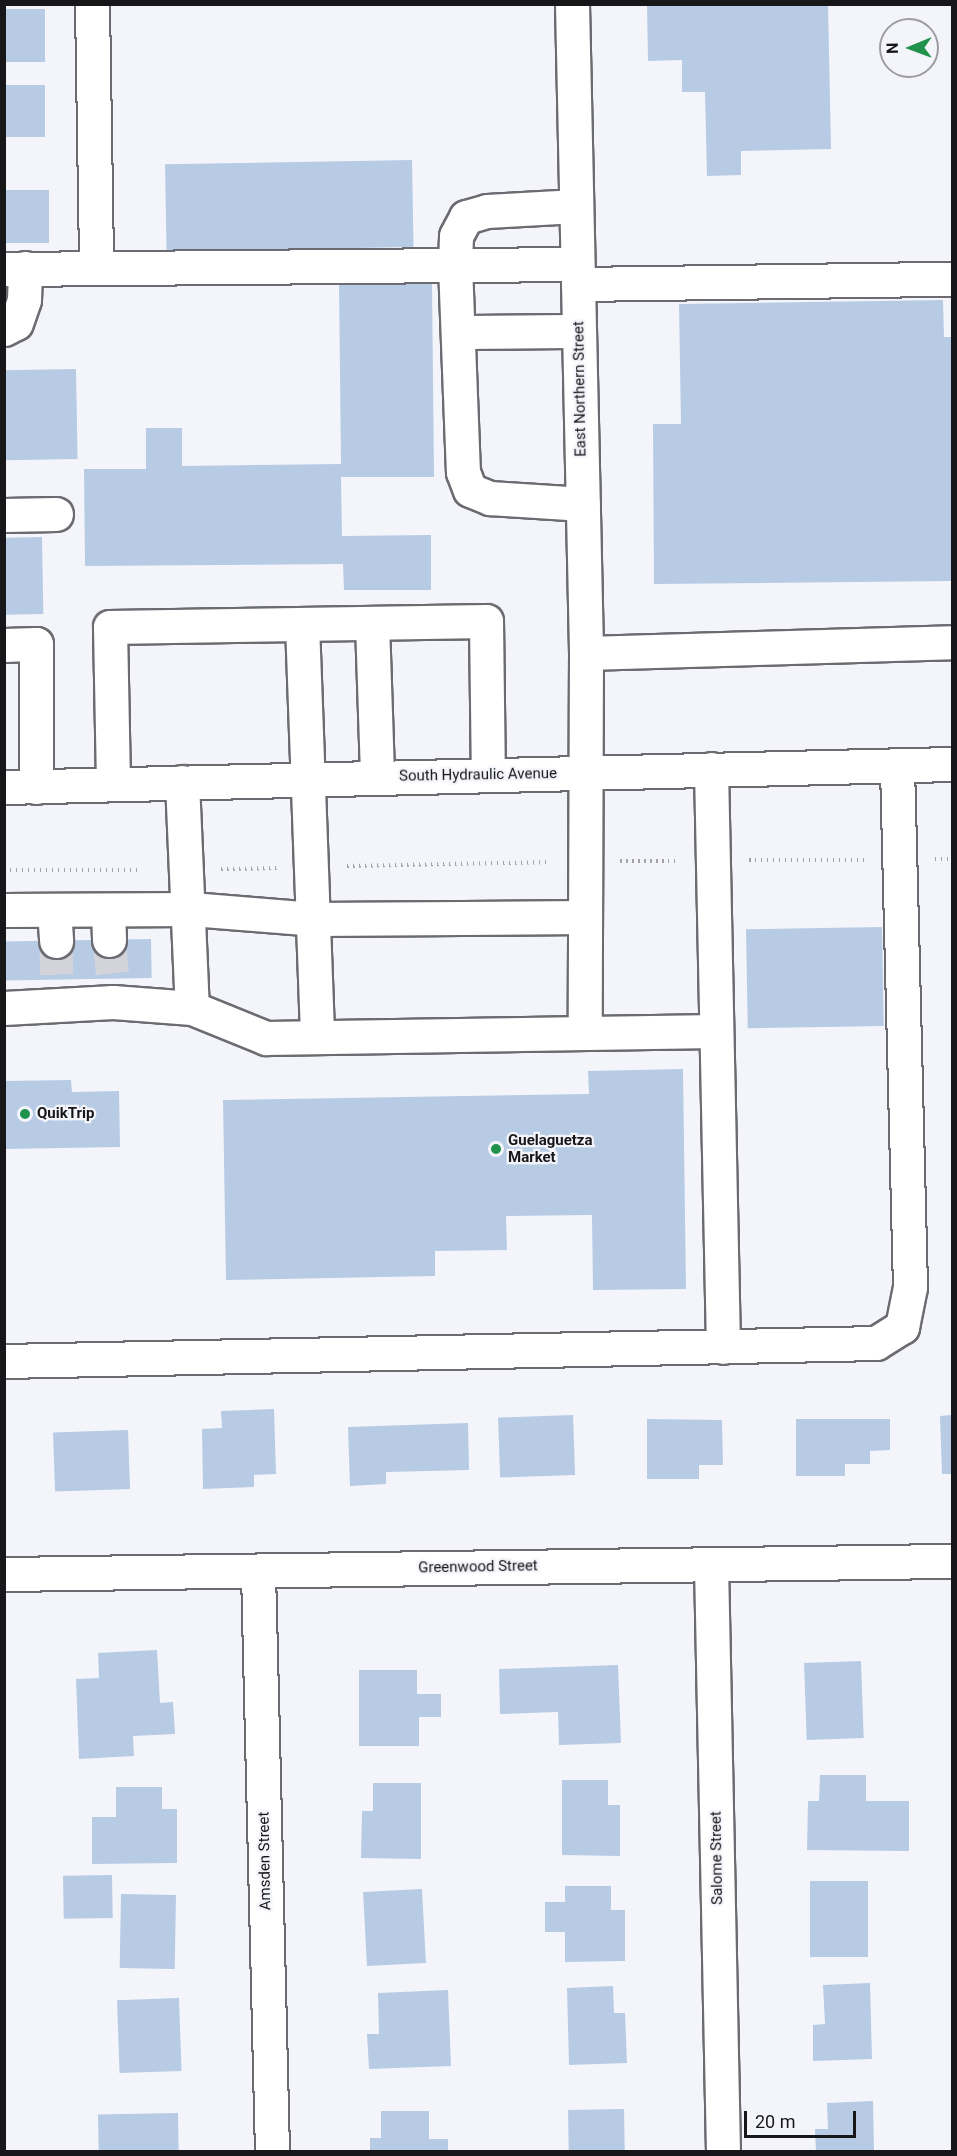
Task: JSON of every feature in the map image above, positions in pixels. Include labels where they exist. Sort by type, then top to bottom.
[{"type":"street","points":[[92,4],[96,267]]},
{"type":"street","name":"East Northern Street","points":[[572,4],[586,654],[585,1033]]},
{"type":"street","points":[[576,206],[487,211],[466,217],[456,236],[454,265],[463,472],[470,490],[490,498],[583,504]]},
{"type":"street","points":[[4,328],[16,323],[24,300],[15,269],[454,265],[578,274],[952,279]]},
{"type":"street","points":[[458,332],[579,331]]},
{"type":"street","points":[[4,515],[57,514]]},
{"type":"street","points":[[113,783],[110,627],[486,621],[488,775]]},
{"type":"street","points":[[372,623],[377,777]]},
{"type":"street","points":[[302,624],[317,1037]]},
{"type":"street","points":[[586,654],[952,642]]},
{"type":"street","points":[[4,645],[36,644],[20,787]]},
{"type":"street","name":"South Hydraulic Avenue","points":[[20,787],[306,778],[952,764]]},
{"type":"street","points":[[4,1361],[876,1343],[902,1327],[910,1287],[897,766]]},
{"type":"street","points":[[711,769],[723,1347]]},
{"type":"street","points":[[182,782],[191,909],[192,1008]]},
{"type":"street","points":[[4,910],[55,925],[109,925],[191,909],[314,919],[584,917]]},
{"type":"street","points":[[4,1008],[57,992],[113,990],[192,1008],[266,1038],[716,1031]]},
{"type":"street","name":"Greenwood Street","points":[[4,1574],[952,1561]]},
{"type":"street","name":"Salome Street","points":[[711,1564],[723,2151]]},
{"type":"street","name":"Amsden Street","points":[[258,1570],[272,2151]]},
{"type":"path","points":[[4,870],[188,870],[584,861],[952,859]]},
{"type":"building","points":[[647,4],[828,4],[831,149],[741,151],[741,175],[707,176],[705,92],[682,92],[682,60],[648,61]]},
{"type":"building","points":[[4,9],[45,9],[45,62],[4,62]]},
{"type":"building","points":[[4,85],[45,85],[45,137],[4,137]]},
{"type":"building","points":[[412,160],[414,247],[167,251],[165,164]]},
{"type":"building","points":[[4,190],[49,190],[49,243],[4,243]]},
{"type":"building","points":[[432,282],[434,477],[341,477],[342,536],[431,535],[431,590],[344,590],[343,564],[85,566],[84,469],[146,469],[146,428],[182,428],[182,466],[341,464],[339,283]]},
{"type":"building","points":[[943,300],[944,337],[952,337],[952,581],[654,584],[653,424],[681,424],[679,304]]},
{"type":"building","points":[[76,369],[78,459],[6,460],[4,370]]},
{"type":"building","points":[[42,537],[43,614],[5,615],[4,538]]},
{"type":"building","points":[[882,927],[884,1026],[748,1028],[746,929]]},
{"type":"building","points":[[151,939],[152,978],[5,981],[4,942]]},
{"type":"building","points":[[683,1069],[686,1289],[593,1290],[592,1215],[506,1216],[507,1250],[435,1251],[435,1276],[226,1280],[223,1100],[589,1094],[588,1071]]},
{"type":"building","points":[[71,1080],[72,1092],[119,1091],[120,1147],[4,1149],[4,1081]]},
{"type":"building","points":[[274,1409],[276,1474],[254,1475],[254,1487],[203,1489],[202,1429],[222,1428],[221,1411]]},
{"type":"building","points":[[573,1415],[575,1475],[500,1478],[498,1418]]},
{"type":"building","points":[[952,1415],[952,1474],[942,1474],[940,1416]]},
{"type":"building","points":[[647,1419],[722,1420],[723,1465],[699,1465],[699,1479],[647,1479]]},
{"type":"building","points":[[796,1419],[890,1419],[890,1450],[870,1451],[870,1464],[845,1464],[845,1476],[796,1476]]},
{"type":"building","points":[[468,1423],[469,1470],[386,1472],[386,1484],[350,1486],[348,1427]]},
{"type":"building","points":[[128,1430],[130,1489],[55,1492],[53,1433]]},
{"type":"building","points":[[157,1650],[160,1703],[173,1702],[175,1734],[133,1736],[134,1756],[79,1759],[76,1679],[99,1678],[98,1653]]},
{"type":"building","points":[[861,1661],[864,1738],[807,1740],[804,1663]]},
{"type":"building","points":[[618,1665],[621,1743],[559,1745],[558,1712],[500,1714],[499,1669]]},
{"type":"building","points":[[359,1670],[417,1670],[417,1694],[441,1694],[441,1717],[419,1717],[419,1746],[359,1746]]},
{"type":"building","points":[[820,1775],[866,1775],[866,1801],[909,1801],[909,1851],[807,1850],[808,1801],[819,1801]]},
{"type":"building","points":[[562,1780],[608,1780],[608,1805],[620,1805],[620,1856],[562,1855]]},
{"type":"building","points":[[373,1783],[421,1783],[421,1859],[361,1858],[362,1811],[373,1811]]},
{"type":"building","points":[[116,1787],[162,1787],[162,1809],[177,1809],[177,1863],[92,1864],[92,1817],[116,1817]]},
{"type":"building","points":[[112,1875],[113,1918],[64,1919],[63,1876]]},
{"type":"building","points":[[810,1881],[868,1881],[868,1957],[810,1957]]},
{"type":"building","points":[[565,1886],[611,1886],[611,1910],[625,1910],[625,1961],[565,1962],[565,1932],[545,1932],[545,1902],[565,1902]]},
{"type":"building","points":[[422,1889],[426,1963],[367,1966],[363,1892]]},
{"type":"building","points":[[121,1894],[176,1895],[175,1969],[120,1968]]},
{"type":"building","points":[[870,1983],[872,2059],[813,2061],[813,2025],[825,2024],[823,1985]]},
{"type":"building","points":[[613,1986],[614,2013],[625,2013],[627,2063],[569,2065],[567,1988]]},
{"type":"building","points":[[448,1990],[451,2066],[369,2069],[367,2034],[379,2034],[378,1993]]},
{"type":"building","points":[[179,1998],[182,2071],[120,2073],[117,2000]]},
{"type":"building","points":[[873,2101],[874,2152],[816,2152],[815,2129],[828,2129],[827,2103]]},
{"type":"building","points":[[624,2109],[625,2152],[569,2152],[568,2110]]},
{"type":"building","points":[[381,2111],[429,2111],[429,2139],[448,2139],[448,2152],[370,2152],[370,2138],[381,2138]]},
{"type":"building","points":[[178,2113],[179,2152],[99,2152],[98,2114]]},
{"type":"tunnel","points":[[109,940],[113,979]]},
{"type":"tunnel","points":[[56,941],[57,980]]},
{"type":"place","name":"QuikTrip","points":[[25,1114]]},
{"type":"place","name":"Guelaguetza Market","points":[[496,1149]]}]
